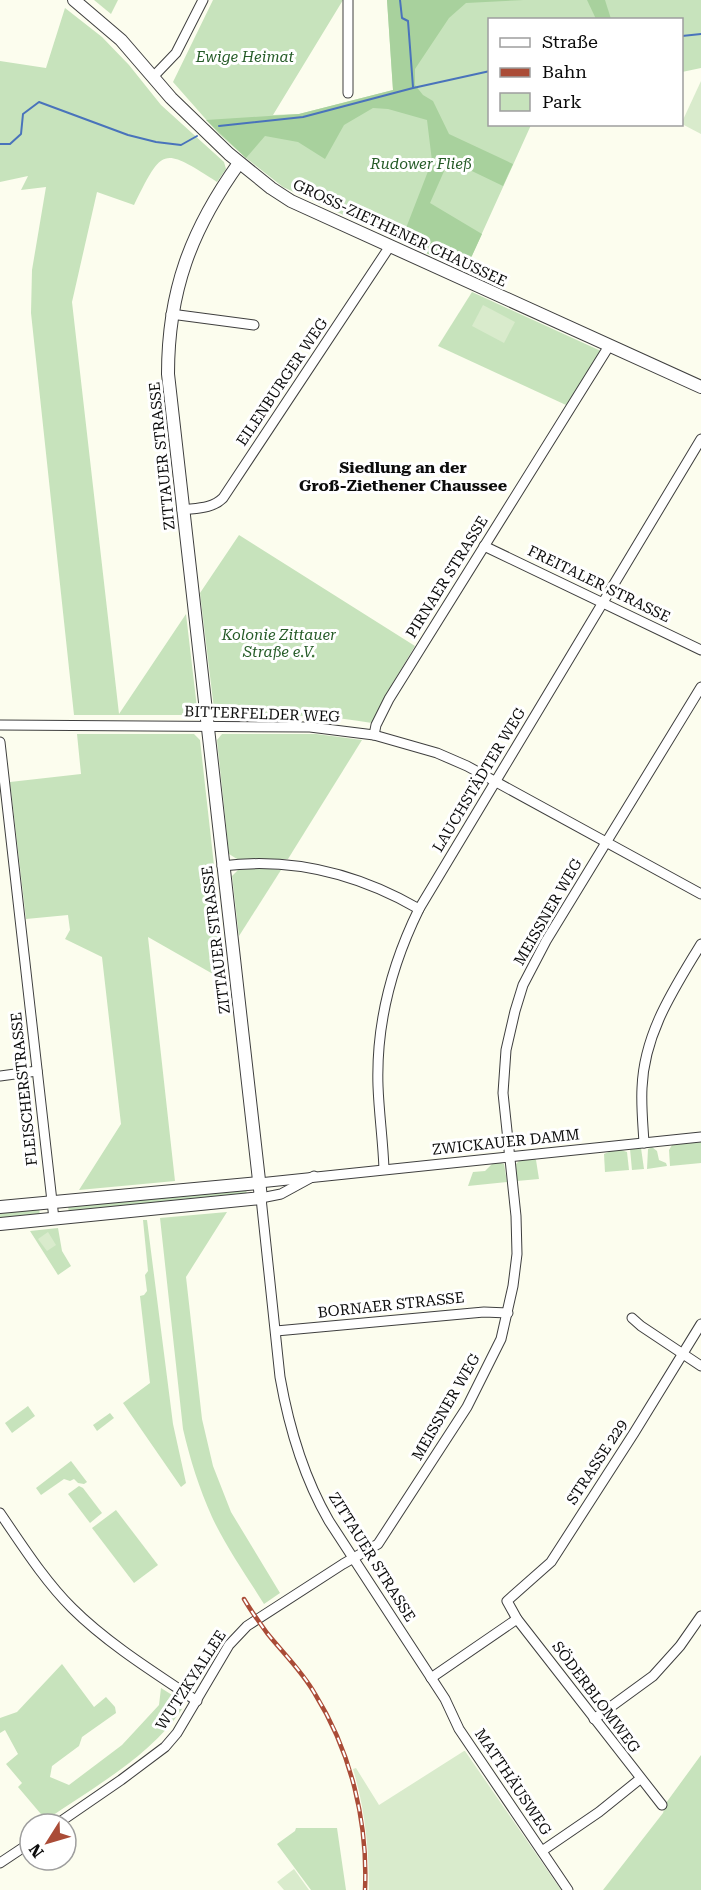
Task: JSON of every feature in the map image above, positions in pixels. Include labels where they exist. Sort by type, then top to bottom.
[{"type":"street","name":"GROSS-ZIETHENER CHAUSSEE","points":[[74,0],[121,40],[171,98],[239,163],[291,201],[701,387]]},
{"type":"street","points":[[153,77],[176,53],[203,0]]},
{"type":"street","points":[[348,0],[348,93]]},
{"type":"street","name":"ZITTAUER STRASSE","points":[[239,163],[211,207],[191,245],[176,290],[171,314],[168,374],[222,866],[285,1405],[297,1452],[317,1499],[438,1688]]},
{"type":"street","name":"EILENBURGER WEG","points":[[182,510],[211,506],[223,498],[390,246]]},
{"type":"street","points":[[171,314],[254,325]]},
{"type":"street","name":"PIRNAER STRASSE","points":[[374,735],[376,725],[389,699],[609,346]]},
{"type":"street","name":"LAUCHSTÄDTER WEG","points":[[384,1169],[378,1085],[380,1040],[392,975],[405,938],[419,909],[701,438]]},
{"type":"street","name":"FREITALER STRASSE","points":[[484,546],[701,650]]},
{"type":"street","name":"MEISSNER WEG","points":[[353,1558],[383,1539],[467,1407],[485,1376],[501,1339],[508,1313],[517,1254],[516,1216],[504,1112],[506,1050],[515,1011],[523,985],[537,957],[701,687]]},
{"type":"street","name":"BITTERFELDER WEG","points":[[0,725],[310,728],[374,735],[437,753],[496,781],[701,894]]},
{"type":"street","name":"FLEISCHERSTRASSE","points":[[0,742],[54,1219]]},
{"type":"street","points":[[222,866],[268,863],[332,872],[363,881],[398,896],[419,909]]},
{"type":"street","points":[[645,1143],[642,1087],[646,1056],[654,1029],[666,1002],[701,944]]},
{"type":"street","points":[[0,1076],[37,1071]]},
{"type":"street","name":"ZWICKAUER DAMM","points":[[0,1207],[701,1137]]},
{"type":"street","name":"ZWICKAUER DAMM","points":[[0,1224],[261,1198],[281,1194],[314,1176]]},
{"type":"street","name":"BORNAER STRASSE","points":[[276,1331],[484,1311],[508,1313]]},
{"type":"street","points":[[632,1318],[701,1366]]},
{"type":"street","name":"STRASSE 229","points":[[508,1606],[507,1601],[551,1562],[701,1324]]},
{"type":"street","points":[[0,1513],[59,1594],[78,1614],[196,1701]]},
{"type":"street","name":"WUTZKYALLEE","points":[[74,1812],[165,1747],[177,1733],[229,1645],[238,1634],[272,1609],[353,1558]]},
{"type":"street","name":"SÖDERBLOMWEG","points":[[508,1606],[662,1805]]},
{"type":"street","points":[[594,1719],[653,1676],[680,1646],[701,1616]]},
{"type":"street","points":[[430,1678],[518,1619]]},
{"type":"street","name":"MATTHÄUSWEG","points":[[438,1688],[459,1729],[568,1890]]},
{"type":"street","points":[[542,1851],[599,1812],[640,1779]]},
{"type":"street","points":[[0,1863],[18,1851]]},
{"type":"green space","points":[[94,0],[118,0],[111,14]]},
{"type":"green space","name":"Rudower Fließ","points":[[213,0],[343,0],[273,115],[299,114],[393,90],[387,0],[701,0],[701,68],[683,72],[683,18],[488,18],[488,126],[531,126],[465,271],[283,187],[218,133],[173,82]]},
{"type":"green space","points":[[387,0],[524,0],[466,3],[449,18],[415,69],[415,85],[423,95],[433,101],[449,134],[513,164],[503,186],[449,160],[430,203],[482,234],[465,271],[401,241],[432,161],[427,120],[388,109],[373,108],[344,125],[325,159],[298,142],[265,136],[246,158],[206,120],[299,114],[393,90]]},
{"type":"green space","points":[[587,0],[605,0],[611,18],[596,18]]},
{"type":"green space","points":[[65,8],[102,37],[129,65],[161,105],[224,162],[226,169],[217,182],[185,163],[166,159],[151,172],[134,205],[97,192],[72,302],[119,714],[186,614],[197,708],[192,715],[74,715],[31,313],[32,270],[46,187],[21,190],[28,176],[0,182],[0,61],[46,68]]},
{"type":"green space","points":[[701,81],[701,134],[683,125]]},
{"type":"green space","points":[[472,292],[601,351],[566,405],[438,346]]},
{"type":"green space","points":[[483,305],[515,322],[504,343],[472,326]]},
{"type":"green space","name":"Kolonie Zittauer Straße e.V.","points":[[239,535],[415,646],[385,696],[372,723],[278,715],[220,715],[214,709],[200,593]]},
{"type":"green space","points":[[77,734],[194,734],[200,740],[227,982],[148,937],[175,1181],[79,1190],[121,1124],[102,957],[65,939],[70,930],[68,915],[26,919],[10,782],[81,774]]},
{"type":"green space","points":[[222,734],[316,734],[362,740],[288,859],[237,859],[229,854],[217,740]]},
{"type":"green space","points":[[262,868],[281,870],[239,936],[232,876],[238,870]]},
{"type":"green space","points":[[701,1142],[701,1163],[670,1166],[669,1150],[672,1145]]},
{"type":"green space","points":[[652,1147],[657,1151],[659,1160],[667,1166],[647,1169],[648,1149]]},
{"type":"green space","points":[[641,1148],[644,1169],[632,1170],[630,1149]]},
{"type":"green space","points":[[621,1150],[627,1152],[629,1170],[605,1172],[604,1154]]},
{"type":"green space","points":[[534,1158],[536,1160],[539,1179],[517,1181],[516,1164],[521,1159]]},
{"type":"green space","points":[[495,1161],[504,1164],[507,1182],[468,1186],[473,1172],[485,1171]]},
{"type":"green space","points":[[246,1188],[247,1196],[69,1214],[68,1205]]},
{"type":"green space","points":[[39,1208],[40,1216],[0,1220],[0,1212]]},
{"type":"green space","points":[[227,1212],[186,1277],[202,1419],[213,1466],[231,1512],[280,1593],[264,1604],[212,1517],[199,1484],[183,1429],[160,1218]]},
{"type":"green space","points":[[143,1220],[147,1220],[173,1424],[186,1483],[181,1487],[123,1403],[150,1383],[140,1296],[147,1291],[145,1275],[148,1271]]},
{"type":"green space","points":[[58,1228],[62,1251],[71,1266],[58,1275],[30,1231]]},
{"type":"green space","points":[[48,1232],[56,1245],[47,1251],[38,1239]]},
{"type":"green space","points":[[28,1406],[35,1416],[12,1433],[5,1423]]},
{"type":"green space","points":[[110,1413],[114,1418],[97,1431],[93,1425]]},
{"type":"green space","points":[[71,1461],[87,1482],[84,1484],[74,1479],[70,1481],[64,1479],[41,1495],[36,1488]]},
{"type":"green space","points":[[79,1486],[102,1513],[90,1523],[68,1494]]},
{"type":"green space","points":[[116,1510],[158,1565],[134,1583],[92,1528]]},
{"type":"green space","points":[[62,1664],[94,1707],[106,1697],[115,1707],[116,1713],[82,1737],[79,1746],[52,1766],[50,1777],[69,1785],[122,1745],[159,1705],[161,1688],[180,1700],[182,1709],[154,1742],[120,1770],[58,1812],[39,1812],[18,1787],[22,1783],[6,1764],[18,1754],[5,1730],[0,1733],[0,1718],[17,1712]]},
{"type":"green space","points":[[464,1751],[561,1890],[369,1890],[366,1829],[353,1769],[356,1768],[379,1805]]},
{"type":"green space","points":[[701,1755],[701,1890],[603,1890],[663,1813],[666,1803]]},
{"type":"green space","points":[[296,1828],[337,1828],[346,1890],[311,1890],[277,1844]]},
{"type":"green space","points":[[294,1869],[309,1890],[284,1890],[277,1882]]},
{"type":"waterway","points":[[400,0],[402,18],[408,21],[413,87]]},
{"type":"waterway","name":"Rudower Fließ","points":[[683,36],[701,34]]},
{"type":"waterway","name":"Rudower Fließ","points":[[219,126],[303,117],[413,88],[488,71]]},
{"type":"waterway","name":"Rudower Fließ","points":[[0,144],[10,144],[21,134],[23,114],[39,102],[128,135],[156,142],[181,145],[197,136]]},
{"type":"railway","points":[[244,1599],[267,1633],[310,1686],[328,1716],[338,1740],[355,1788],[360,1813],[364,1839],[365,1890]]},
{"type":"district","name":"Siedlung an der Groß-Ziethener Chaussee","points":[[403,476]]},
{"type":"park label","name":"Ewige Heimat","points":[[245,57]]}]
